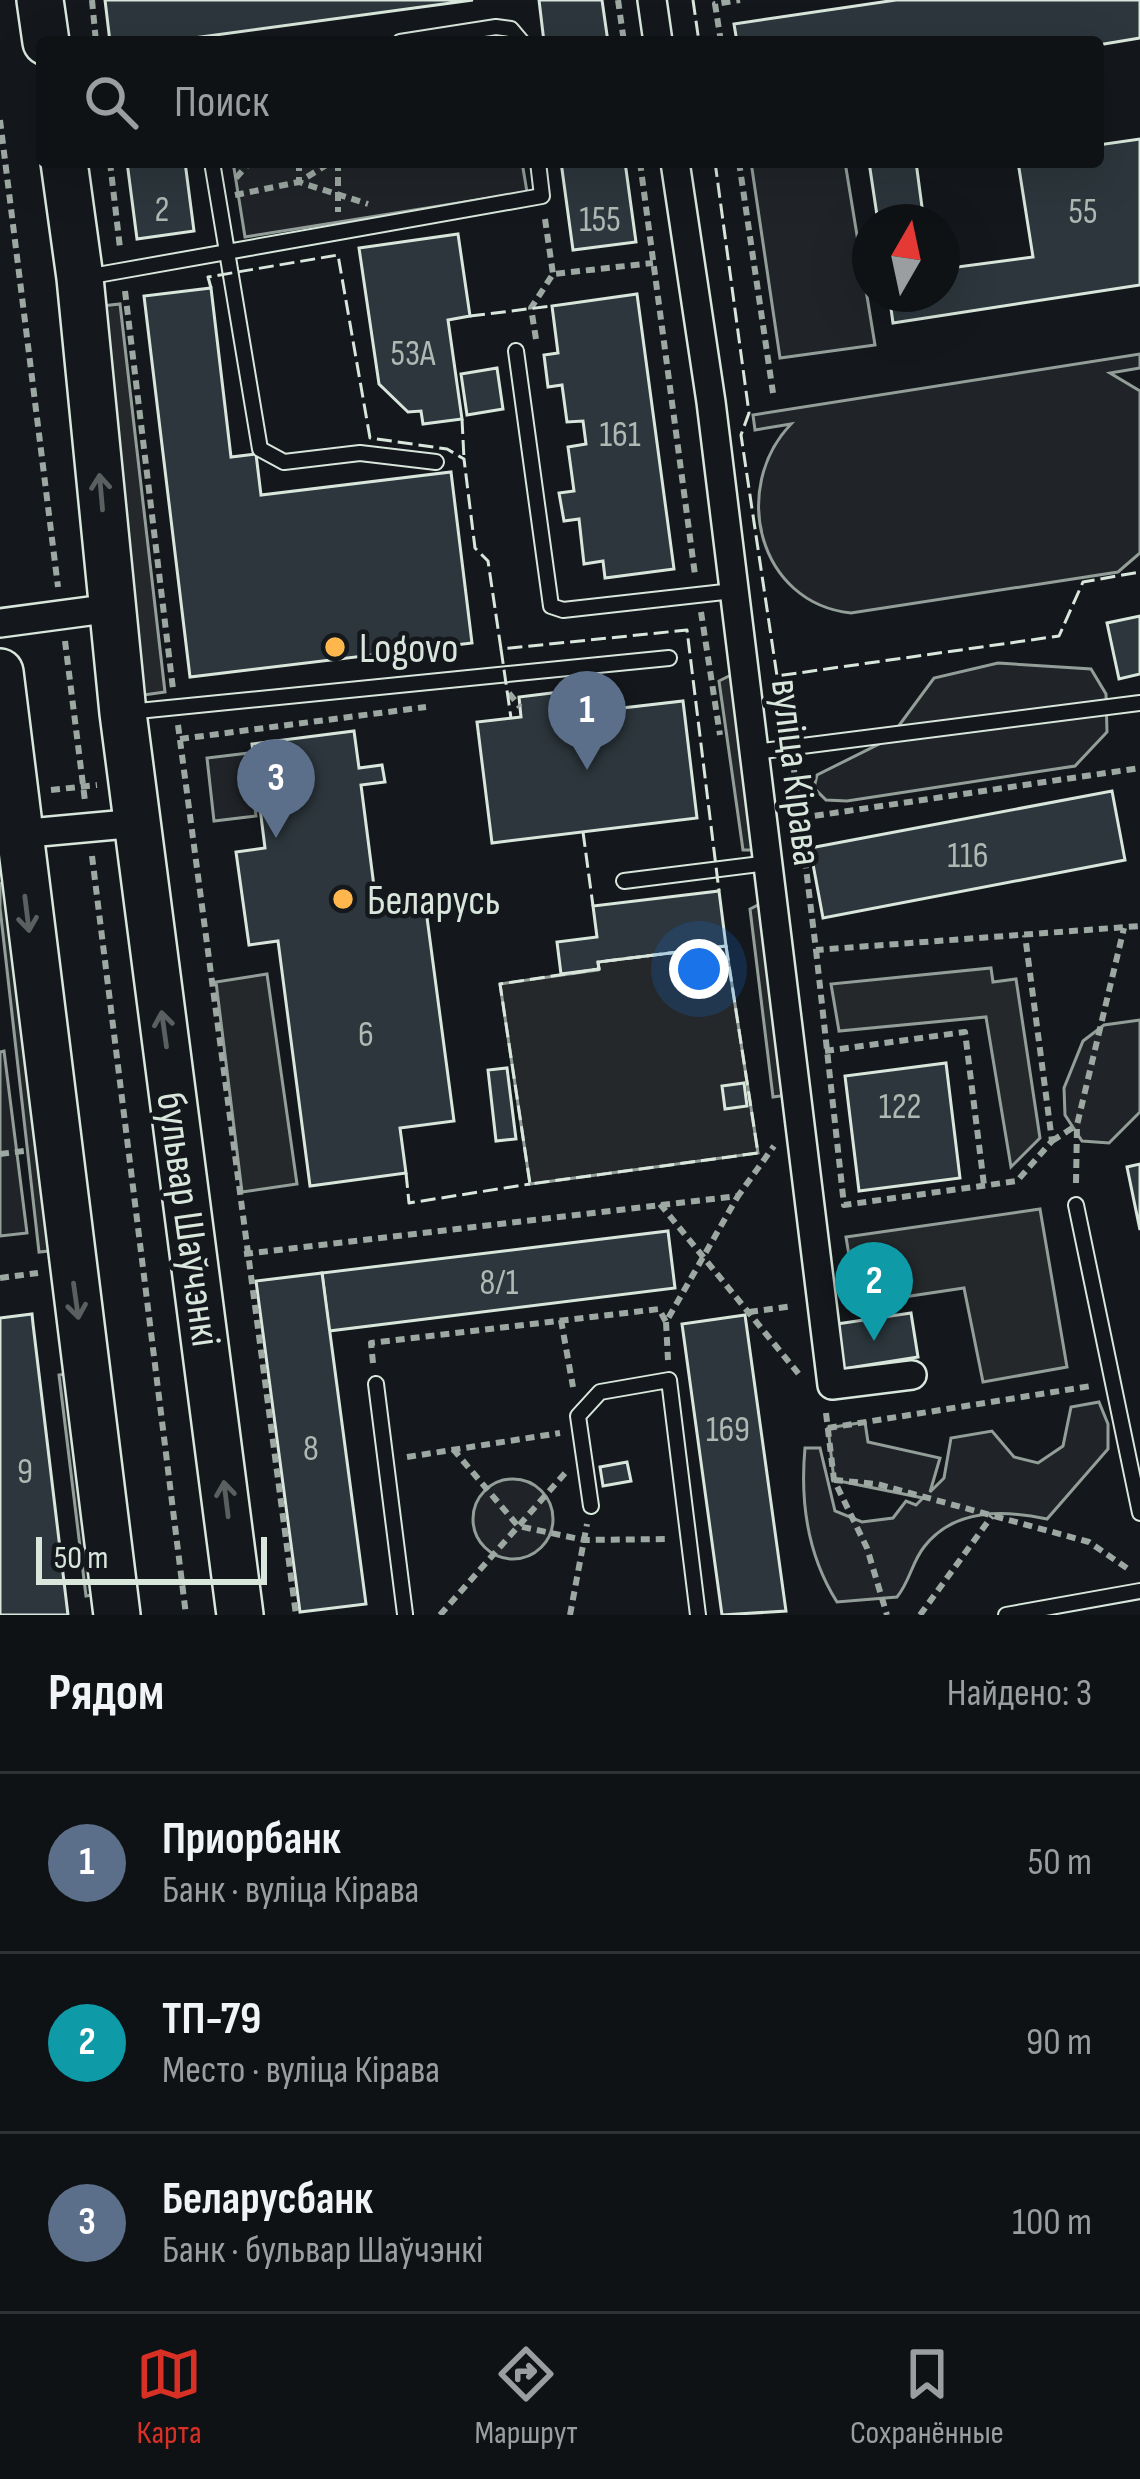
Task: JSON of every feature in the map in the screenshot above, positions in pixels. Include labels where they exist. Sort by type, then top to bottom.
[{"type":"main road","points":[[40,0],[45,36]]},
{"type":"main road","name":"бульвар Шаўчэнкі","points":[[65,168],[123,712],[240,1615]]},
{"type":"main road","points":[[0,672],[117,1615]]},
{"type":"street","points":[[652,0],[657,36]]},
{"type":"street","name":"вуліца Кірава","points":[[676,168],[755,752],[832,1385],[912,1375]]},
{"type":"street","points":[[0,623],[112,608]]},
{"type":"street","points":[[18,834],[138,823]]},
{"type":"lane","points":[[438,36],[496,27],[511,29],[517,36]]},
{"type":"lane","points":[[213,168],[260,449],[284,462],[360,453],[436,462]]},
{"type":"lane","points":[[80,278],[542,196],[539,168]]},
{"type":"lane","points":[[516,351],[551,606],[563,610],[733,591]]},
{"type":"lane","points":[[123,712],[669,658]]},
{"type":"lane","points":[[755,752],[1140,703]]},
{"type":"lane","points":[[624,881],[768,862]]},
{"type":"lane","points":[[1076,1205],[1140,1513]]},
{"type":"lane","points":[[591,1506],[576,1423],[600,1392],[669,1380],[698,1615]]},
{"type":"lane","points":[[376,1384],[404,1615]]},
{"type":"lane","points":[[1006,1615],[1140,1591]]},
{"type":"path","points":[[92,0],[96,36]]},
{"type":"path","points":[[618,0],[623,36]]},
{"type":"path","points":[[720,36],[715,4],[740,0]]},
{"type":"path","points":[[0,120],[186,1615]]},
{"type":"path","points":[[219,198],[245,168]]},
{"type":"path","points":[[298,168],[299,182]]},
{"type":"path","points":[[219,198],[299,182],[324,168]]},
{"type":"path","points":[[335,168],[338,231]]},
{"type":"path","points":[[641,168],[722,746]]},
{"type":"path","points":[[740,168],[773,393]]},
{"type":"path","points":[[299,182],[416,218]]},
{"type":"path","points":[[536,346],[531,308],[553,274],[542,196]]},
{"type":"path","points":[[553,274],[654,263]]},
{"type":"path","points":[[489,694],[507,692],[520,707]]},
{"type":"path","points":[[180,739],[432,705]]},
{"type":"path","points":[[793,764],[844,1205],[1017,1180],[1052,1142],[1077,1125]]},
{"type":"path","points":[[800,818],[1140,768]]},
{"type":"path","points":[[816,950],[1140,926]]},
{"type":"path","points":[[1076,1205],[1077,1125],[1124,928]]},
{"type":"path","points":[[1025,934],[1052,1142]]},
{"type":"path","points":[[825,1051],[965,1032],[984,1185]]},
{"type":"path","points":[[666,1322],[738,1196],[774,1145],[775,1127]]},
{"type":"path","points":[[0,1154],[24,1151]]},
{"type":"path","points":[[296,1615],[244,1254],[738,1196]]},
{"type":"path","points":[[660,1204],[812,1392]]},
{"type":"path","points":[[0,1278],[38,1273]]},
{"type":"path","points":[[749,1312],[821,1303]]},
{"type":"path","points":[[376,1384],[371,1343],[659,1309],[666,1322],[669,1380]]},
{"type":"path","points":[[386,1460],[576,1423],[561,1320]]},
{"type":"path","points":[[828,1428],[1113,1382]]},
{"type":"path","points":[[825,1408],[833,1480],[866,1548],[887,1615]]},
{"type":"path","points":[[453,1450],[518,1526],[584,1540],[689,1539]]},
{"type":"path","points":[[440,1615],[581,1456]]},
{"type":"path","points":[[833,1480],[877,1484],[1089,1542],[1140,1577]]},
{"type":"path","points":[[570,1615],[591,1506]]},
{"type":"path","points":[[920,1615],[992,1516]]},
{"type":"shaded area","points":[[234,168],[523,168],[527,192],[245,237]]},
{"type":"shaded area","points":[[752,168],[846,168],[852,205],[852,312],[870,312],[875,345],[780,358]]},
{"type":"shaded area","points":[[120,304],[165,692],[122,698],[83,308]]},
{"type":"shaded area","points":[[1140,354],[1140,368],[1110,373],[1140,391],[1140,553],[1118,572],[851,613],[819,605],[794,588],[775,566],[763,539],[762,479],[772,450],[791,424],[755,430],[753,415]]},
{"type":"shaded area","points":[[998,663],[1091,669],[1106,694],[1107,732],[1075,766],[847,801],[826,800],[814,788],[817,775],[889,739],[934,678]]},
{"type":"shaded area","points":[[743,669],[766,850],[743,850],[719,681]]},
{"type":"shaded area","points":[[249,753],[256,816],[214,821],[207,758]]},
{"type":"shaded area","points":[[22,872],[69,1249],[39,1252],[0,908],[0,884]]},
{"type":"shaded area","points":[[772,898],[794,1094],[773,1097],[750,909]]},
{"type":"shaded area","points":[[726,946],[758,1153],[530,1184],[500,984],[598,970],[598,962]]},
{"type":"shaded area","points":[[991,968],[993,982],[1016,979],[1040,1138],[1011,1167],[986,1017],[839,1031],[831,984]]},
{"type":"shaded area","points":[[267,974],[297,1184],[242,1192],[216,982]]},
{"type":"shaded area","points":[[1140,1020],[1140,1112],[1109,1143],[1082,1141],[1065,1115],[1064,1088],[1083,1041],[1104,1025]]},
{"type":"shaded area","points":[[4,1051],[27,1233],[0,1236],[0,1052]]},
{"type":"shaded area","points":[[1040,1209],[1067,1367],[983,1382],[964,1288],[857,1304],[846,1237]]},
{"type":"shaded area","points":[[86,1371],[115,1591],[86,1596],[59,1375]]},
{"type":"shaded area","points":[[1099,1402],[1108,1424],[1108,1449],[1047,1519],[997,1514],[965,1519],[936,1534],[924,1547],[897,1597],[837,1602],[819,1566],[808,1528],[805,1448],[820,1448],[835,1511],[862,1522],[893,1518],[906,1501],[916,1505],[923,1498],[834,1480],[828,1428],[865,1422],[868,1442],[940,1458],[930,1492],[944,1478],[951,1438],[992,1431],[1014,1457],[1038,1463],[1063,1446],[1071,1407]]},
{"type":"shaded area","points":[[513,1479],[541,1491],[553,1519],[541,1547],[513,1559],[485,1547],[473,1519],[485,1491]]},
{"type":"building","points":[[105,0],[473,0],[208,36],[109,36]]},
{"type":"building","points":[[539,0],[602,0],[607,36],[543,36]]},
{"type":"building","points":[[896,0],[1140,0],[1140,38],[1104,44],[1104,36],[736,36],[734,24]]},
{"type":"building","points":[[1140,139],[1140,285],[893,323],[891,312],[960,312],[960,267],[1033,257],[1019,168],[1104,168],[1104,144]]},
{"type":"building","points":[[128,168],[186,168],[194,231],[137,239]]},
{"type":"building","points":[[562,168],[626,168],[636,242],[573,250]]},
{"type":"building","points":[[870,168],[917,168],[922,204],[875,204]]},
{"type":"building","points":[[458,234],[470,316],[448,320],[462,419],[423,424],[421,411],[408,412],[379,384],[359,248]]},
{"type":"building","points":[[211,288],[231,457],[256,454],[261,495],[451,472],[472,643],[190,677],[144,296]]},
{"type":"building","points":[[637,294],[674,569],[605,578],[603,561],[584,564],[579,519],[564,521],[559,493],[574,491],[568,447],[586,444],[583,421],[567,422],[562,385],[548,387],[544,355],[558,353],[552,306]]},
{"type":"building","points":[[497,368],[503,409],[467,415],[461,374]]},
{"type":"building","points":[[1140,616],[1140,674],[1119,679],[1107,623]]},
{"type":"building","points":[[560,692],[563,715],[589,711],[586,695],[594,694],[596,711],[683,701],[697,818],[492,843],[477,722],[521,717],[519,697]]},
{"type":"building","points":[[354,731],[359,768],[382,765],[385,782],[361,785],[376,902],[424,895],[454,1121],[400,1128],[406,1173],[310,1186],[278,941],[249,945],[236,852],[265,848],[252,744]]},
{"type":"building","points":[[1112,791],[1125,860],[823,918],[810,848]]},
{"type":"building","points":[[719,891],[726,946],[598,962],[599,969],[561,974],[557,942],[597,937],[593,906]]},
{"type":"building","points":[[946,1063],[960,1178],[859,1191],[845,1076]]},
{"type":"building","points":[[507,1068],[516,1139],[496,1141],[488,1070]]},
{"type":"building","points":[[744,1083],[747,1106],[725,1109],[722,1086]]},
{"type":"building","points":[[1140,1164],[1140,1230],[1127,1167]]},
{"type":"building","points":[[668,1231],[675,1288],[329,1331],[322,1273]]},
{"type":"building","points":[[322,1273],[366,1604],[300,1612],[256,1281]]},
{"type":"building","points":[[911,1313],[918,1357],[836,1370],[830,1325]]},
{"type":"building","points":[[32,1314],[68,1615],[0,1615],[0,1318]]},
{"type":"building","points":[[745,1315],[786,1611],[722,1615],[682,1324]]},
{"type":"building","points":[[627,1462],[631,1481],[603,1486],[600,1467]]},
{"type":"fence","points":[[693,0],[698,36]]},
{"type":"fence","points":[[716,168],[749,413],[741,435],[777,676],[1059,636],[1083,582],[1140,572]]},
{"type":"fence","points":[[211,288],[208,277],[338,255],[370,438],[447,449],[464,459],[475,548],[488,561],[501,649],[687,630],[719,891]]},
{"type":"fence","points":[[470,316],[552,306]]},
{"type":"fence","points":[[462,419],[464,459]]},
{"type":"fence","points":[[501,649],[511,718]]},
{"type":"fence","points":[[583,832],[593,906]]},
{"type":"fence","points":[[726,946],[758,1153],[530,1184],[500,984],[599,969],[598,962],[726,946]]},
{"type":"fence","points":[[406,1173],[409,1203],[530,1184]]},
{"type":"place","name":"Logovo","points":[[335,647]]},
{"type":"place","name":"Приорбанк","points":[[587,770]]},
{"type":"place","name":"Беларусбанк","points":[[276,838]]},
{"type":"place","name":"Беларусь","points":[[343,899]]},
{"type":"place","name":"ТП-79","points":[[874,1341]]}]
